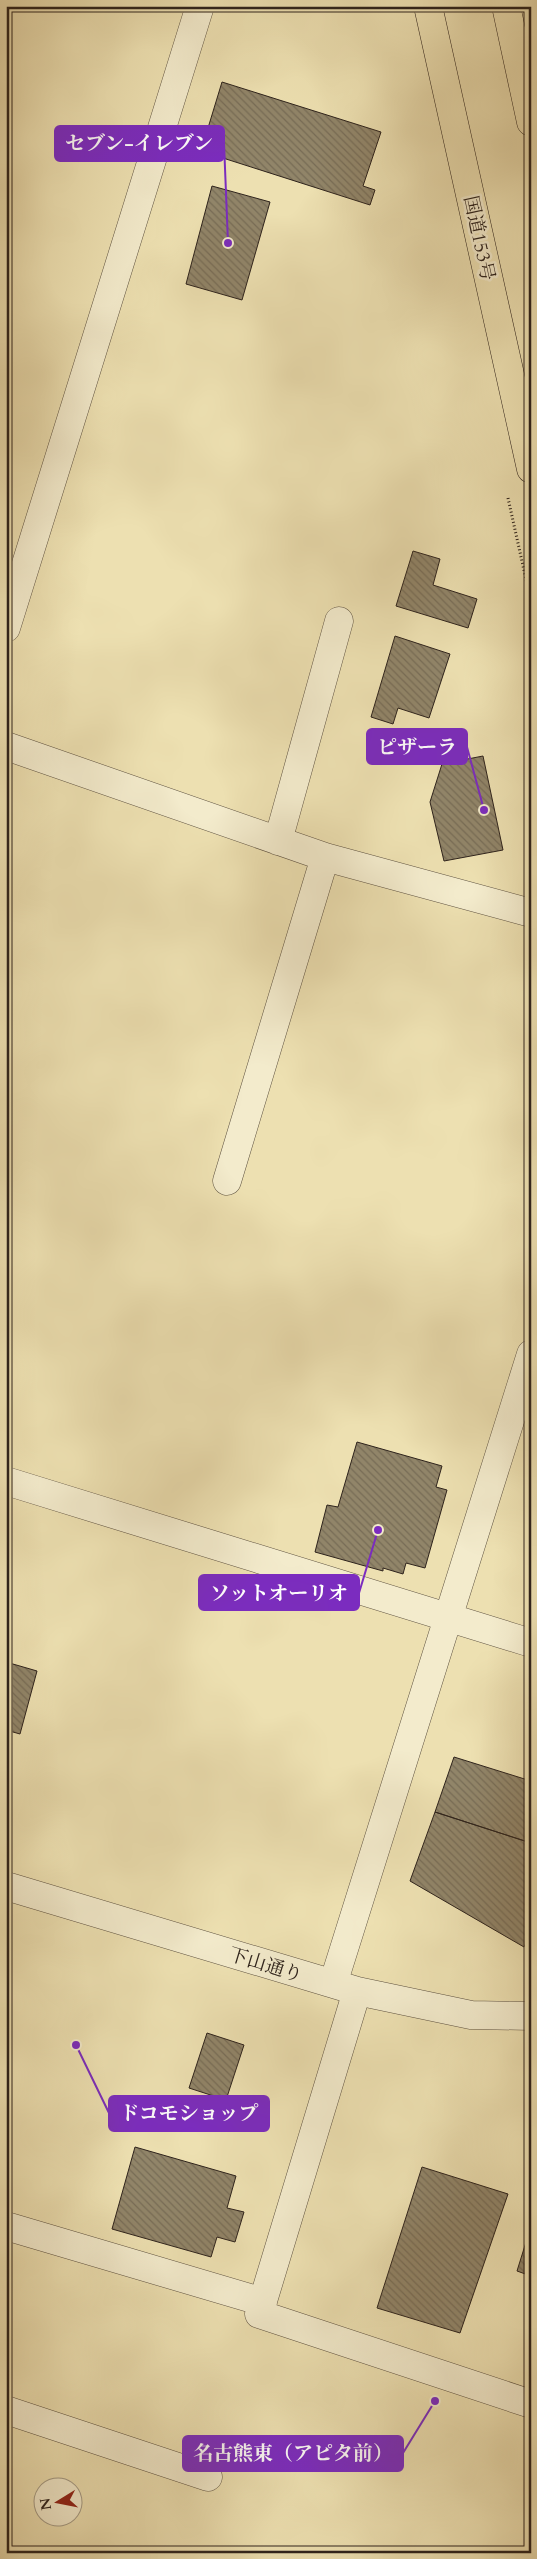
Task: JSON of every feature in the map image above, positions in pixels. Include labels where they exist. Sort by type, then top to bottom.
[{"type":"highway","name":"国道153号","points":[[428,6],[531,469]]},
{"type":"highway","points":[[506,6],[531,122]]},
{"type":"street","points":[[6,628],[200,6]]},
{"type":"street","points":[[278,841],[339,621]]},
{"type":"street","points":[[6,746],[324,857],[531,913]]},
{"type":"street","points":[[227,1181],[324,857]]},
{"type":"street","points":[[531,1354],[449,1618],[345,1988],[259,2314],[531,2404]]},
{"type":"street","points":[[6,1481],[531,1644]]},
{"type":"street","name":"下山通り","points":[[6,1886],[345,1988],[471,2015],[531,2016]]},
{"type":"street","points":[[6,2226],[263,2302]]},
{"type":"street","points":[[6,2410],[208,2477]]},
{"type":"building","points":[[222,82],[381,132],[363,186],[375,190],[370,205],[201,151]]},
{"type":"building","points":[[212,186],[270,202],[242,300],[186,284]]},
{"type":"building","points":[[413,551],[440,559],[433,585],[477,599],[468,628],[396,606]]},
{"type":"building","points":[[395,636],[450,654],[429,718],[398,708],[393,724],[371,717]]},
{"type":"building","points":[[483,756],[503,850],[444,861],[430,802],[442,764]]},
{"type":"building","points":[[357,1442],[442,1466],[436,1487],[447,1490],[425,1568],[406,1563],[403,1574],[383,1568],[383,1571],[315,1552],[327,1505],[338,1507]]},
{"type":"building","points":[[6,1662],[37,1671],[20,1734],[6,1730]]},
{"type":"building","points":[[454,1757],[531,1781],[531,1843],[435,1812]]},
{"type":"building","points":[[435,1812],[531,1843],[531,1930],[524,1947],[410,1881]]},
{"type":"building","points":[[207,2033],[244,2045],[226,2100],[189,2088]]},
{"type":"building","points":[[135,2147],[236,2176],[227,2208],[244,2212],[235,2242],[217,2237],[211,2257],[112,2229]]},
{"type":"building","points":[[422,2167],[508,2194],[460,2333],[377,2308]]},
{"type":"building","points":[[531,2226],[531,2276],[517,2271]]},
{"type":"place","name":"セブン-イレブン","points":[[228,243]]},
{"type":"place","name":"ピザーラ","points":[[484,810]]},
{"type":"place","name":"ソットオーリオ","points":[[378,1530]]},
{"type":"place","name":"ドコモショップ","points":[[76,2045]]},
{"type":"place","name":"名古熊東（アピタ前）","points":[[435,2401]]}]
